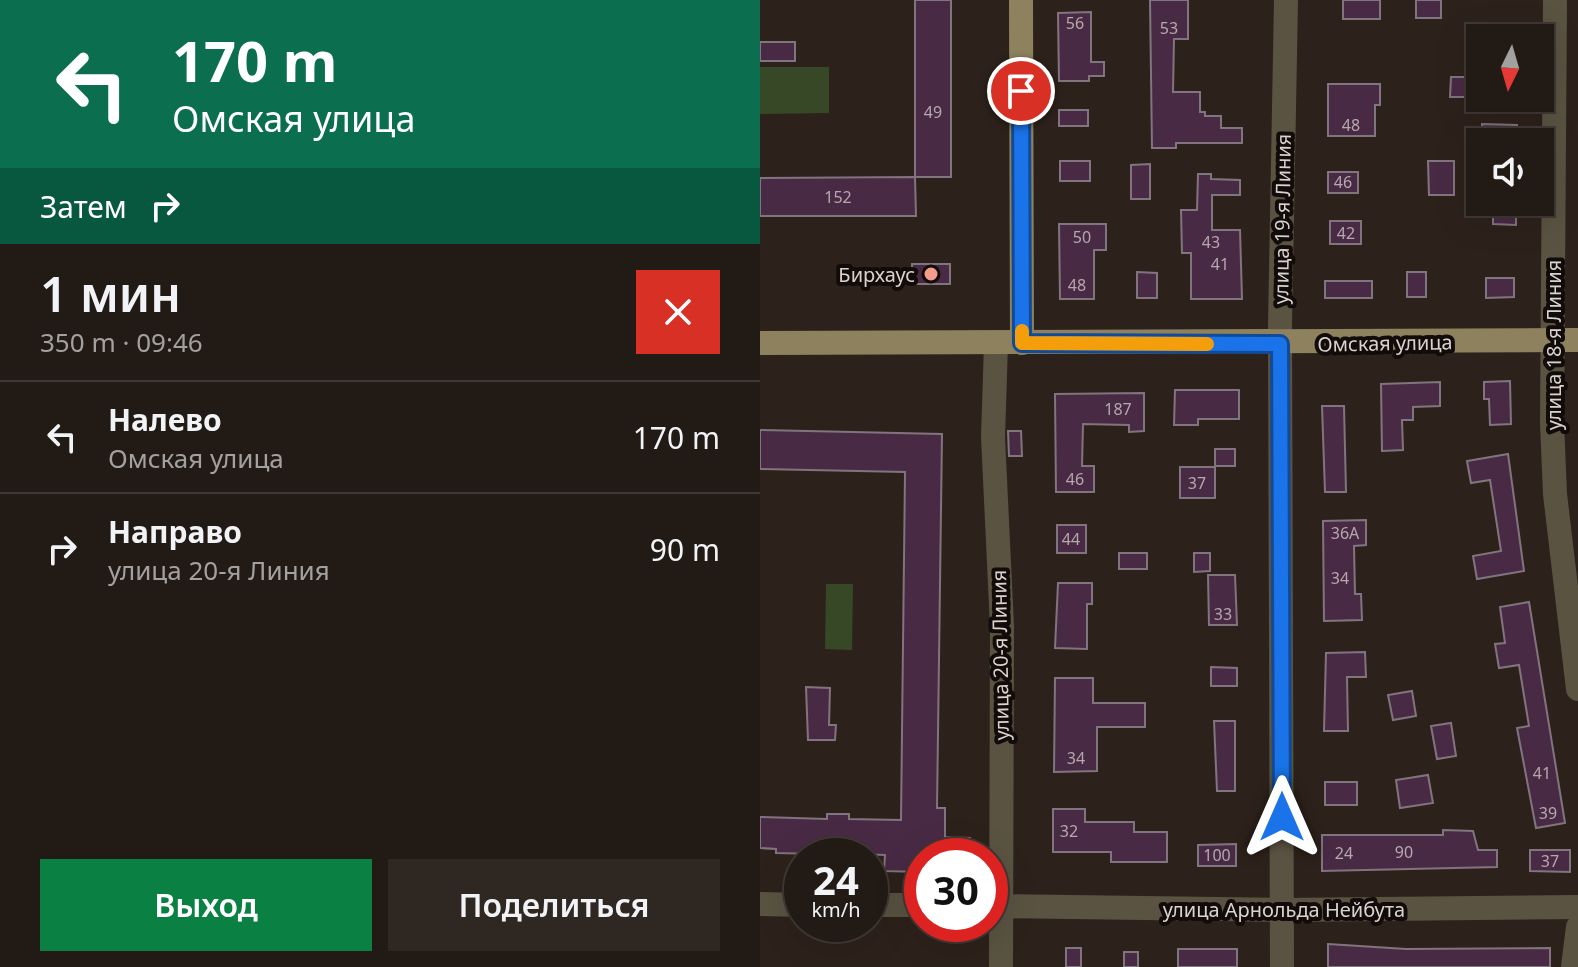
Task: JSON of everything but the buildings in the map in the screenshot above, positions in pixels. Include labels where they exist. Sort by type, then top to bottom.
[{"type":"main road","points":[[1021,0],[1022,343]]},
{"type":"main road","name":"Омская улица","points":[[760,343],[1280,344],[1578,340]]},
{"type":"street","name":"улица 19-я Линия","points":[[1282,967],[1280,344],[1286,0]]},
{"type":"street","name":"улица 18-я Линия","points":[[1555,0],[1551,341],[1555,494],[1578,689]]},
{"type":"street","name":"улица 20-я Линия","points":[[996,344],[993,437],[1002,626],[997,838]]},
{"type":"street","points":[[760,904],[784,905]]},
{"type":"street","name":"улица Арнольда Нейбута","points":[[1008,906],[1282,910],[1578,907]]},
{"type":"street","points":[[1573,967],[1578,927]]},
{"type":"street","name":"улица 20-я Линия","points":[[999,942],[1001,967]]},
{"type":"green space","points":[[760,67],[829,67],[829,113],[760,114]]},
{"type":"green space","points":[[826,584],[853,584],[852,650],[825,649]]},
{"type":"slow traffic","points":[[1022,331],[1022,343],[1207,344]]},
{"type":"place","name":"Бирхаус","points":[[931,274]]},
{"type":"route","points":[[1021,91],[1022,343],[1280,344],[1282,817]]}]
